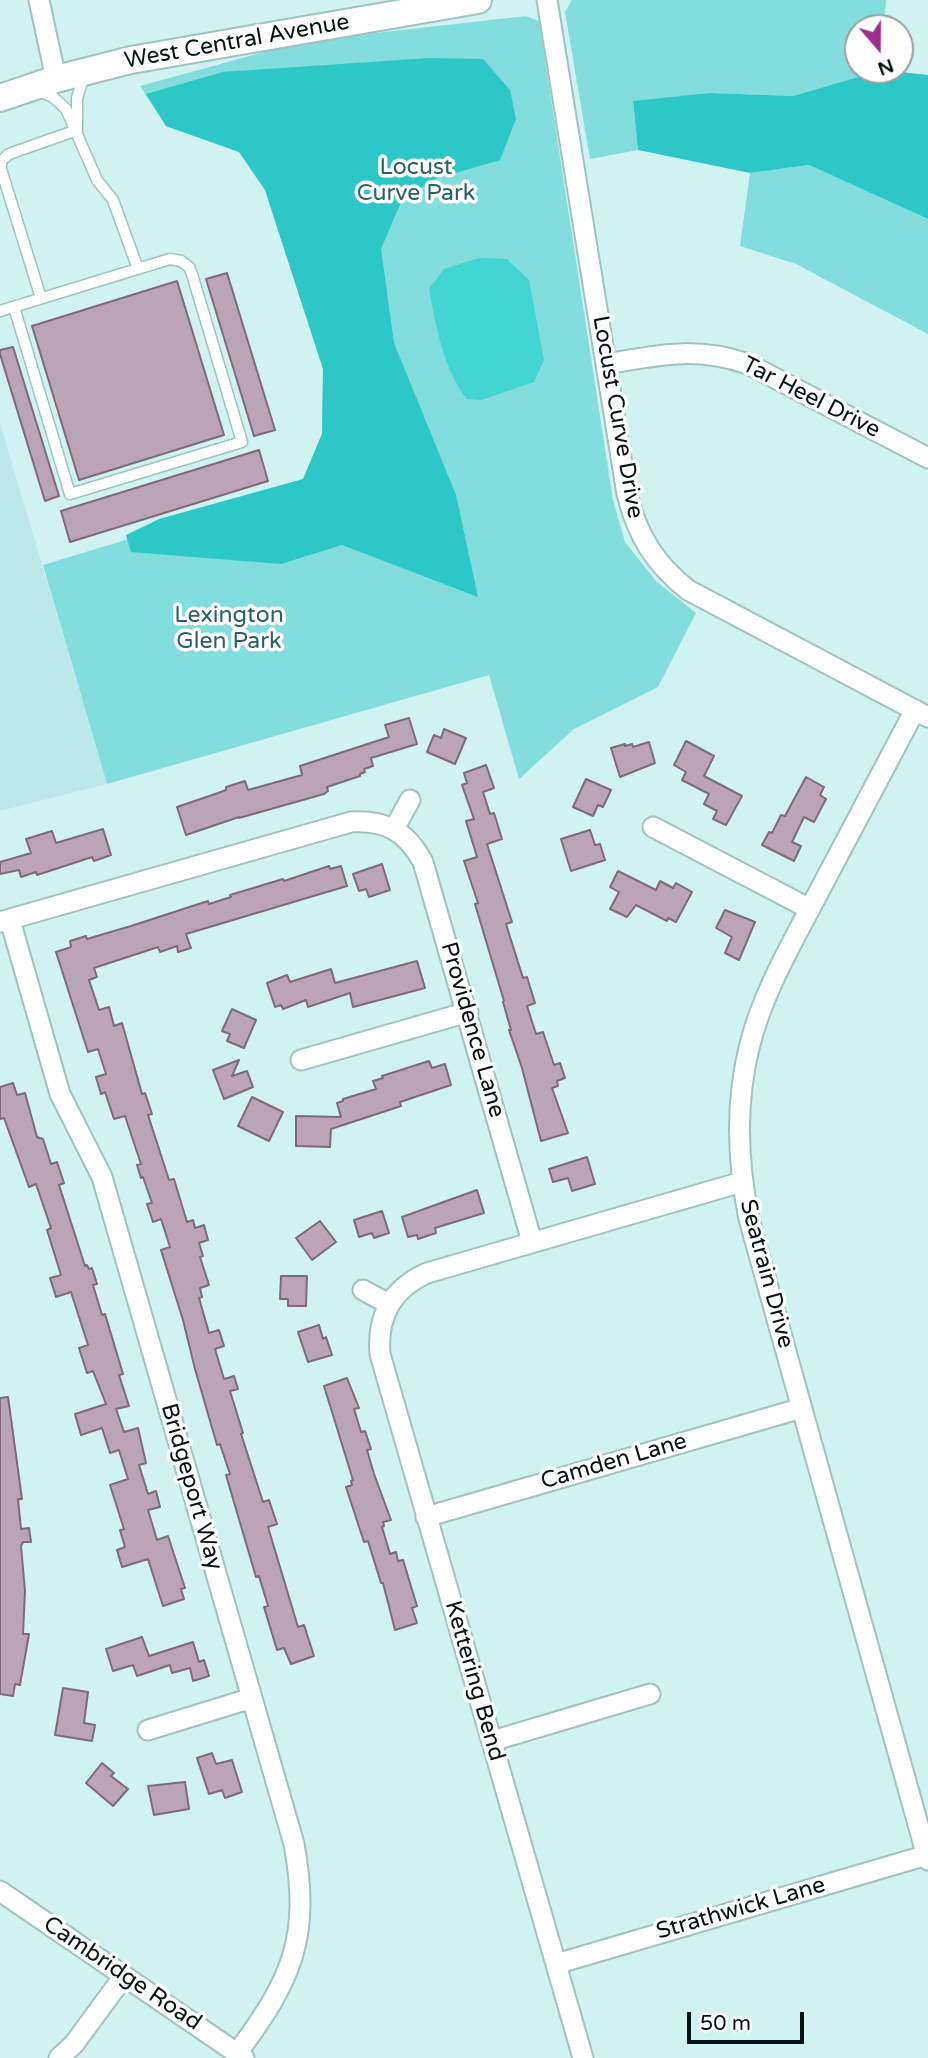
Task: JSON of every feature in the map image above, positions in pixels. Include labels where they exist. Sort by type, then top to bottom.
[{"type":"main road","name":"West Central Avenue","points":[[0,98],[56,79],[144,58],[478,0]]},
{"type":"street","points":[[40,0],[56,79]]},
{"type":"street","name":"Locust Curve Drive","points":[[547,0],[632,516],[642,538],[654,558],[688,590],[921,713]]},
{"type":"street","name":"Tar Heel Drive","points":[[606,364],[674,352],[699,352],[727,357],[748,364],[928,458]]},
{"type":"street","name":"Seatrain Drive","points":[[921,713],[810,909],[770,987],[750,1044],[739,1112],[742,1182],[749,1219],[927,1858]]},
{"type":"street","points":[[5,921],[351,822],[371,821],[394,829],[410,800]]},
{"type":"street","points":[[653,827],[810,909]]},
{"type":"street","name":"Providence Lane","points":[[394,829],[411,842],[423,862],[532,1242]]},
{"type":"street","name":"Bridgeport Way","points":[[5,921],[60,1094],[102,1177],[294,1844],[300,1909],[295,1948],[288,1972],[241,2055]]},
{"type":"street","points":[[301,1060],[468,1012]]},
{"type":"street","points":[[363,1290],[389,1304],[400,1290],[427,1273],[742,1182]]},
{"type":"street","name":"Kettering Bend","points":[[389,1304],[379,1336],[380,1354],[583,2058]]},
{"type":"street","name":"Camden Lane","points":[[426,1517],[802,1408]]},
{"type":"street","points":[[492,1741],[650,1694]]},
{"type":"street","points":[[148,1730],[253,1698]]},
{"type":"street","name":"Strathwick Lane","points":[[556,1964],[927,1858]]},
{"type":"street","name":"Cambridge Road","points":[[0,1891],[241,2055]]},
{"type":"street","points":[[59,2058],[81,2036],[124,1976]]},
{"type":"lane","points":[[77,130],[77,98],[86,71]]},
{"type":"lane","points":[[29,87],[53,97],[66,109],[97,180],[113,200],[138,268]]},
{"type":"lane","points":[[41,298],[1,169],[1,161],[9,153],[77,130]]},
{"type":"lane","points":[[0,311],[14,306],[138,268],[170,259],[181,261],[189,267],[242,442],[70,494],[14,306]]},
{"type":"shaded area","points":[[479,258],[507,259],[529,280],[544,360],[534,382],[481,400],[467,399],[452,374],[442,346],[429,289],[444,269]]},
{"type":"shaded area","points":[[0,423],[107,784],[0,811]]},
{"type":"green space","points":[[572,0],[886,0],[885,14],[844,14],[844,81],[793,96],[710,93],[633,102],[638,150],[590,159],[565,12]]},
{"type":"green space","name":"Locust Curve Park","points":[[526,16],[539,21],[613,500],[625,542],[656,581],[696,613],[658,687],[574,729],[519,779],[489,675],[107,784],[43,565],[241,505],[303,479],[322,434],[323,369],[265,190],[239,152],[166,126],[140,86],[304,41]]},
{"type":"green space","points":[[429,58],[483,59],[510,90],[516,119],[500,160],[432,180],[401,202],[381,249],[394,343],[456,495],[478,597],[342,545],[281,564],[131,552],[126,535],[159,519],[303,479],[322,434],[323,369],[265,190],[239,152],[166,126],[146,94],[223,72]]},
{"type":"green space","points":[[914,73],[928,75],[928,219],[809,165],[750,173],[638,150],[633,101],[710,93],[793,96],[844,81],[844,84],[914,84]]},
{"type":"green space","points":[[809,165],[928,219],[928,334],[796,264],[740,246],[750,173]]},
{"type":"building","points":[[227,273],[275,430],[254,436],[206,279]]},
{"type":"building","points":[[177,281],[224,435],[79,480],[32,326]]},
{"type":"building","points":[[13,347],[59,496],[45,501],[0,354],[0,350]]},
{"type":"building","points":[[259,450],[268,481],[70,542],[61,511]]},
{"type":"building","points":[[409,718],[417,744],[371,758],[373,766],[364,769],[365,772],[360,776],[327,787],[328,791],[324,794],[239,817],[186,835],[177,807],[245,781],[248,790],[302,775],[300,766],[389,737],[385,725]]},
{"type":"building","points":[[444,729],[466,738],[455,764],[427,752],[434,735],[441,738]]},
{"type":"building","points":[[686,741],[714,756],[704,776],[742,796],[726,825],[713,819],[717,811],[704,804],[709,794],[682,780],[686,772],[674,765]]},
{"type":"building","points":[[649,742],[655,763],[620,777],[611,748],[625,744],[632,744],[633,747]]},
{"type":"building","points":[[486,765],[494,788],[483,792],[490,814],[494,813],[502,839],[487,844],[512,922],[506,924],[523,978],[527,977],[535,1003],[527,1006],[536,1034],[543,1032],[554,1065],[560,1063],[565,1078],[557,1081],[558,1086],[552,1088],[568,1133],[541,1141],[475,904],[478,903],[464,861],[477,857],[466,821],[474,819],[462,785],[467,783],[464,773]]},
{"type":"building","points":[[806,777],[824,787],[820,795],[826,799],[814,822],[804,817],[792,842],[801,846],[794,861],[762,845],[781,815],[785,816]]},
{"type":"building","points":[[586,779],[611,790],[603,807],[598,805],[593,816],[573,807]]},
{"type":"building","points":[[103,829],[111,855],[94,861],[92,857],[37,875],[36,872],[21,877],[19,870],[0,874],[0,862],[31,853],[26,839],[52,831],[56,843]]},
{"type":"building","points":[[590,830],[595,845],[600,844],[605,860],[571,871],[561,839]]},
{"type":"building","points":[[382,864],[390,890],[369,897],[366,889],[359,891],[353,874]]},
{"type":"building","points":[[329,866],[330,869],[341,866],[347,886],[186,934],[191,948],[178,952],[177,946],[160,952],[158,947],[94,968],[97,977],[89,980],[99,1010],[109,1007],[114,1026],[122,1023],[142,1094],[145,1093],[152,1114],[148,1115],[169,1180],[174,1179],[187,1222],[193,1220],[195,1228],[204,1225],[208,1240],[199,1243],[203,1256],[200,1257],[209,1285],[200,1288],[202,1297],[199,1298],[209,1333],[219,1330],[224,1346],[215,1349],[224,1379],[234,1376],[238,1389],[230,1391],[243,1433],[241,1434],[263,1502],[269,1500],[277,1524],[268,1527],[298,1627],[304,1625],[314,1656],[291,1664],[284,1648],[277,1650],[264,1607],[268,1606],[259,1576],[256,1577],[226,1475],[230,1474],[220,1444],[217,1445],[161,1250],[170,1247],[161,1219],[153,1222],[147,1204],[152,1203],[143,1177],[141,1178],[137,1165],[141,1164],[125,1116],[114,1119],[105,1092],[101,1094],[96,1077],[106,1074],[98,1049],[88,1052],[56,952],[71,947],[70,941],[86,936],[87,939],[208,901],[209,904],[231,897],[230,895]]},
{"type":"building","points":[[618,871],[656,890],[660,881],[673,888],[676,883],[692,892],[676,922],[668,918],[667,921],[636,905],[627,917],[610,909],[619,892],[610,887]]},
{"type":"building","points":[[725,910],[755,922],[739,960],[725,953],[732,937],[716,928]]},
{"type":"building","points":[[417,961],[425,988],[353,1007],[350,993],[308,1007],[306,1000],[283,1009],[281,1005],[275,1007],[267,983],[287,975],[290,982],[331,969],[335,983]]},
{"type":"building","points":[[232,1009],[256,1020],[244,1048],[227,1041],[230,1034],[222,1031]]},
{"type":"building","points":[[239,1060],[232,1076],[247,1071],[253,1087],[224,1099],[213,1070]]},
{"type":"building","points":[[429,1061],[432,1068],[445,1064],[451,1085],[400,1102],[401,1106],[331,1129],[330,1147],[296,1146],[296,1116],[341,1117],[337,1103],[343,1099],[376,1089],[373,1081],[383,1078],[382,1076]]},
{"type":"building","points":[[13,1083],[17,1095],[25,1093],[37,1137],[43,1139],[51,1164],[57,1162],[64,1183],[59,1185],[85,1266],[92,1268],[97,1284],[93,1285],[102,1315],[105,1314],[123,1374],[119,1375],[129,1406],[116,1409],[124,1432],[138,1428],[146,1463],[139,1465],[148,1494],[156,1491],[160,1507],[148,1510],[157,1540],[168,1536],[185,1588],[181,1589],[184,1599],[163,1606],[148,1559],[122,1567],[117,1550],[125,1547],[120,1530],[124,1529],[110,1485],[128,1479],[119,1450],[110,1453],[102,1428],[81,1435],[75,1414],[106,1404],[93,1371],[87,1373],[79,1348],[88,1345],[71,1292],[56,1297],[50,1278],[61,1275],[47,1230],[51,1228],[36,1184],[29,1187],[4,1118],[0,1119],[0,1087]]},
{"type":"building","points":[[252,1097],[283,1112],[269,1141],[238,1126]]},
{"type":"building","points":[[587,1157],[595,1184],[572,1191],[568,1178],[553,1182],[549,1169]]},
{"type":"building","points":[[477,1190],[484,1213],[435,1228],[436,1233],[418,1239],[417,1235],[408,1237],[402,1217]]},
{"type":"building","points":[[382,1211],[389,1233],[374,1238],[372,1233],[359,1237],[354,1220]]},
{"type":"building","points":[[320,1221],[336,1242],[312,1260],[296,1238]]},
{"type":"building","points":[[281,1276],[307,1276],[306,1306],[288,1306],[288,1299],[280,1299]]},
{"type":"building","points":[[319,1325],[332,1355],[308,1362],[298,1332]]},
{"type":"building","points":[[347,1378],[359,1408],[354,1409],[361,1432],[365,1431],[371,1449],[367,1450],[374,1474],[391,1520],[383,1522],[382,1527],[390,1554],[396,1552],[398,1561],[403,1560],[417,1606],[412,1608],[417,1623],[395,1630],[383,1583],[368,1541],[364,1542],[346,1487],[352,1485],[353,1480],[324,1386]]},
{"type":"building","points":[[8,1397],[22,1499],[18,1499],[21,1529],[29,1528],[31,1542],[23,1542],[21,1546],[25,1591],[23,1634],[29,1634],[20,1685],[15,1684],[13,1696],[0,1694],[0,1398]]},
{"type":"building","points":[[142,1637],[149,1656],[193,1642],[199,1662],[204,1660],[209,1676],[193,1681],[190,1668],[172,1673],[170,1665],[137,1676],[133,1665],[113,1671],[106,1649]]},
{"type":"building","points":[[63,1688],[88,1692],[84,1723],[95,1725],[92,1741],[55,1735]]},
{"type":"building","points":[[212,1753],[216,1764],[232,1760],[242,1792],[225,1798],[222,1790],[209,1794],[197,1758]]},
{"type":"building","points":[[102,1763],[114,1773],[111,1776],[128,1789],[113,1806],[86,1783]]},
{"type":"building","points":[[185,1782],[189,1809],[154,1815],[148,1786]]},
{"type":"park label","name":"Lexington Glen Park","points":[[229,629]]}]
